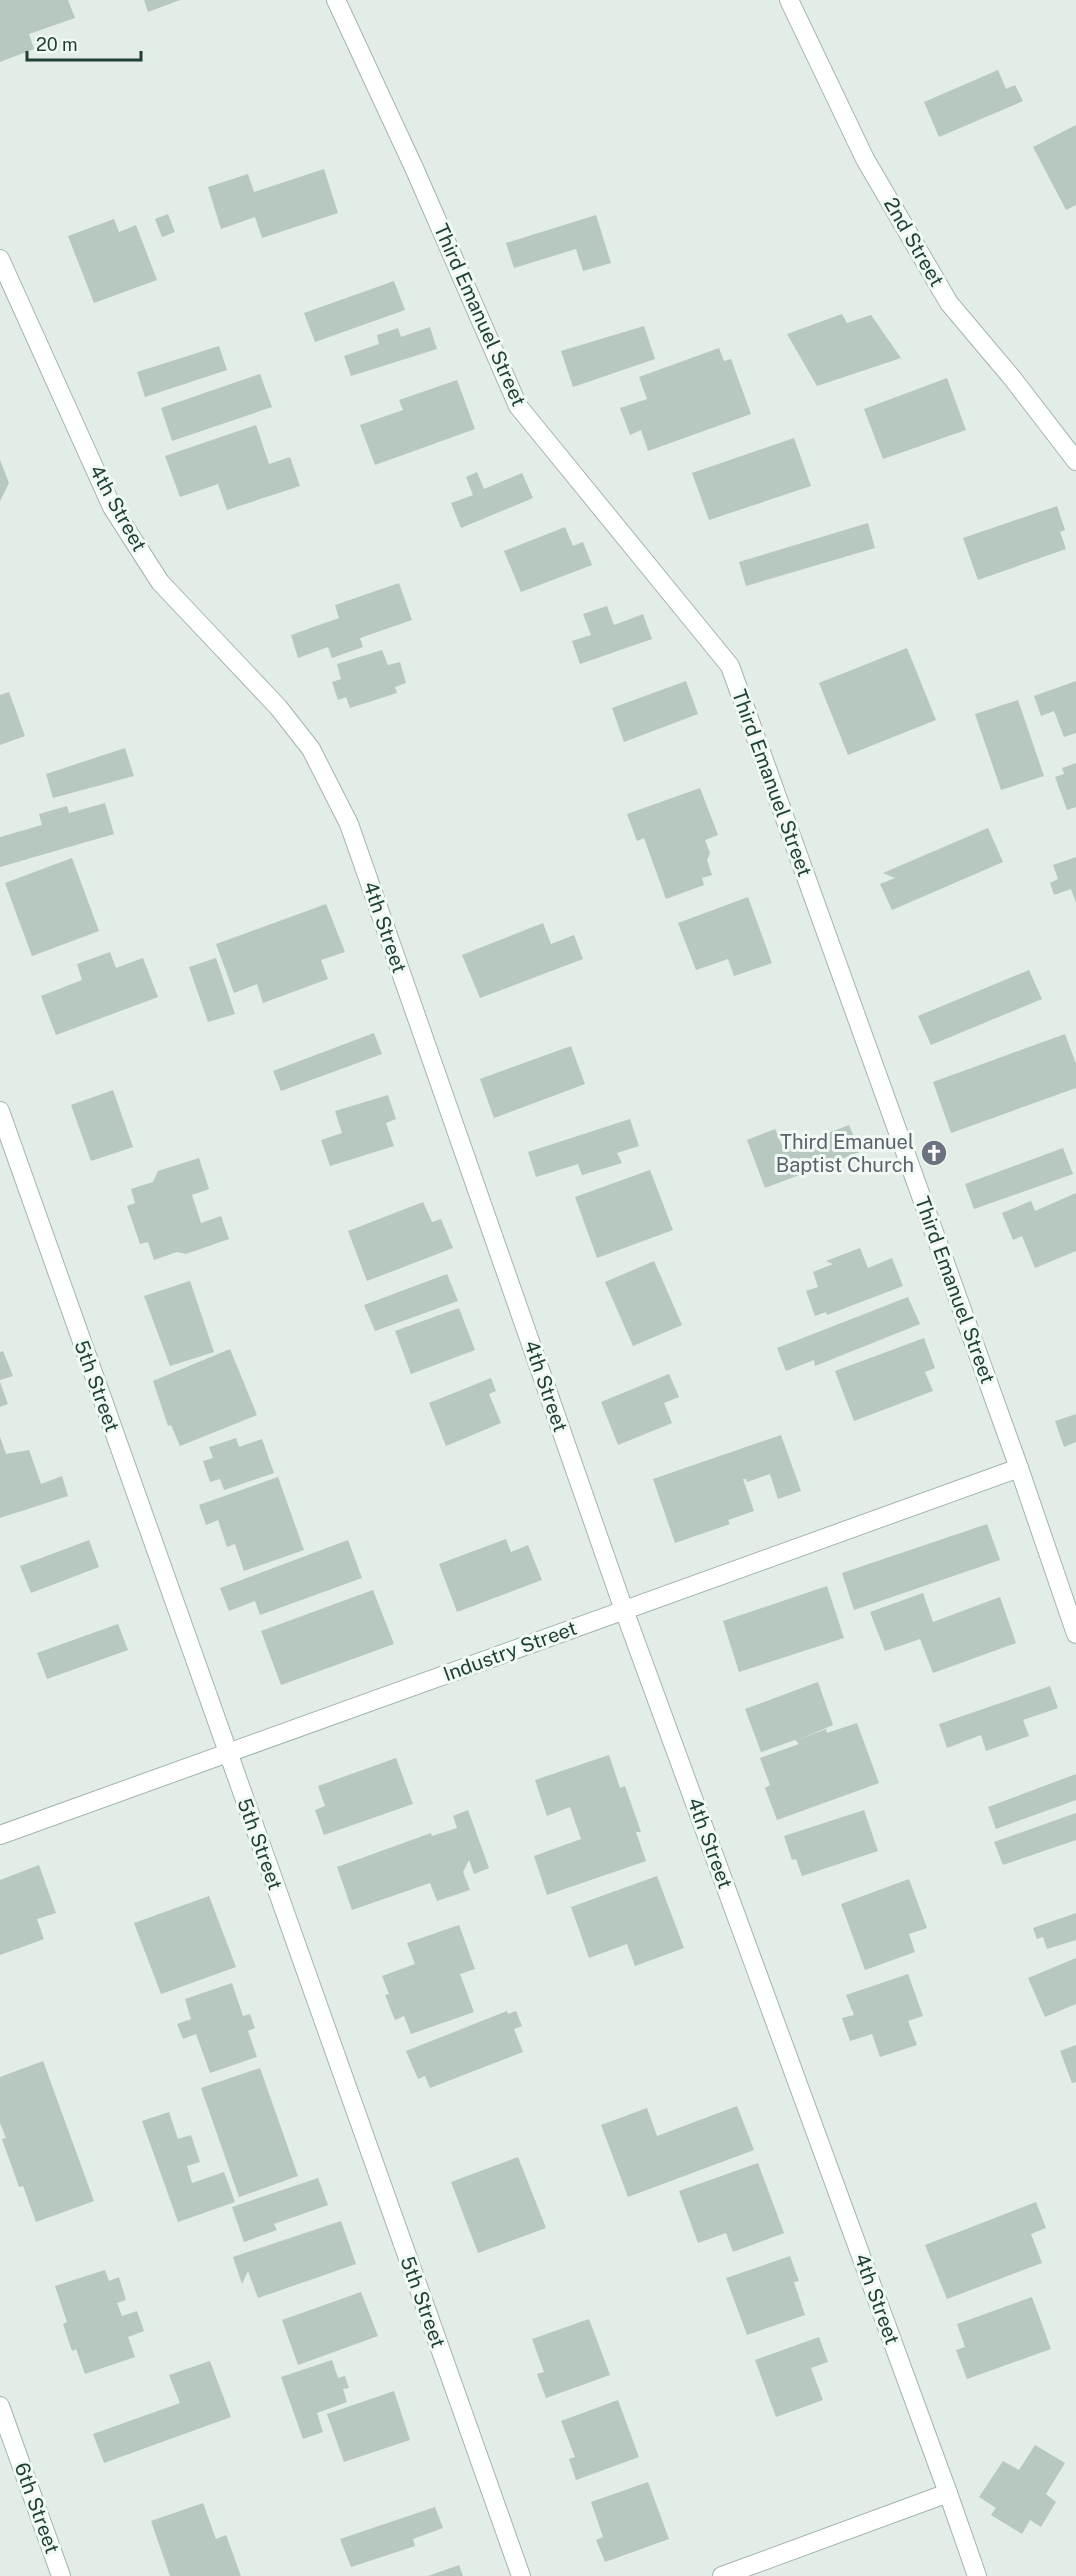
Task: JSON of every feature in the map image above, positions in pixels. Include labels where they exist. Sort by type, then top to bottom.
[{"type":"street","name":"Third Emanuel Street","points":[[336,0],[518,406],[730,666],[1019,1468],[1076,1634]]},
{"type":"street","name":"2nd Street","points":[[789,0],[865,159],[949,303],[1013,379],[1076,461]]},
{"type":"street","name":"4th Street","points":[[0,259],[112,507],[160,582],[278,707],[311,749],[350,824],[624,1610],[977,2576]]},
{"type":"street","name":"5th Street","points":[[0,1111],[521,2576]]},
{"type":"street","name":"Industry Street","points":[[0,1834],[1019,1468]]},
{"type":"street","name":"6th Street","points":[[0,2406],[61,2576]]},
{"type":"street","points":[[722,2576],[948,2493]]},
{"type":"building","points":[[0,0],[68,0],[75,18],[29,34],[34,49],[0,62]]},
{"type":"building","points":[[144,0],[180,0],[148,12]]},
{"type":"building","points":[[998,70],[1006,89],[1015,85],[1023,101],[939,137],[924,102]]},
{"type":"building","points":[[1076,125],[1076,205],[1066,210],[1033,147]]},
{"type":"building","points":[[324,169],[338,213],[262,238],[255,217],[221,229],[208,187],[248,174],[254,192]]},
{"type":"building","points":[[168,214],[175,232],[162,237],[155,219]]},
{"type":"building","points":[[596,215],[611,263],[583,271],[576,249],[514,268],[506,243]]},
{"type":"building","points":[[114,219],[119,232],[136,225],[157,280],[94,303],[68,236]]},
{"type":"building","points":[[394,281],[405,310],[315,342],[304,313]]},
{"type":"building","points":[[842,314],[847,323],[871,315],[901,358],[817,386],[787,334]]},
{"type":"building","points":[[644,326],[655,359],[573,387],[561,351]]},
{"type":"building","points":[[430,327],[437,349],[351,376],[344,356],[379,344],[377,335],[398,328],[401,337]]},
{"type":"building","points":[[219,346],[227,370],[145,397],[137,372]]},
{"type":"building","points":[[719,348],[724,361],[731,359],[751,414],[648,451],[641,430],[630,435],[620,408],[647,399],[639,377]]},
{"type":"building","points":[[260,374],[272,407],[172,441],[161,408]]},
{"type":"building","points":[[947,378],[966,430],[883,459],[864,409]]},
{"type":"building","points":[[457,380],[475,429],[375,465],[360,425],[403,410],[399,400]]},
{"type":"building","points":[[256,425],[269,464],[290,457],[300,486],[227,510],[218,484],[180,497],[165,456]]},
{"type":"building","points":[[794,438],[811,486],[709,520],[692,473]]},
{"type":"building","points":[[0,460],[9,483],[0,501]]},
{"type":"building","points":[[477,472],[484,489],[522,473],[533,498],[461,528],[451,503],[473,495],[466,477]]},
{"type":"building","points":[[1057,506],[1065,530],[1060,532],[1066,549],[978,580],[963,538]]},
{"type":"building","points":[[868,523],[875,548],[746,586],[739,562]]},
{"type":"building","points":[[565,527],[573,546],[583,542],[592,565],[521,592],[504,551]]},
{"type":"building","points":[[399,583],[412,620],[360,638],[363,647],[332,658],[328,647],[298,658],[291,635],[339,618],[335,605]]},
{"type":"building","points":[[607,606],[614,625],[643,614],[652,639],[580,664],[572,641],[591,635],[583,614]]},
{"type":"building","points":[[907,648],[936,720],[848,755],[819,683]]},
{"type":"building","points":[[382,650],[388,665],[400,662],[406,683],[395,687],[397,693],[350,708],[346,697],[338,700],[332,682],[341,679],[337,664]]},
{"type":"building","points":[[686,681],[698,714],[624,742],[612,708]]},
{"type":"building","points":[[1076,681],[1076,733],[1064,737],[1054,711],[1041,716],[1034,696]]},
{"type":"building","points":[[9,692],[25,736],[0,745],[0,695]]},
{"type":"building","points":[[1018,700],[1044,776],[1001,790],[975,714]]},
{"type":"building","points":[[125,748],[134,776],[53,798],[46,774]]},
{"type":"building","points":[[1076,763],[1076,807],[1067,810],[1055,777],[1064,774],[1062,768]]},
{"type":"building","points":[[700,788],[718,835],[705,840],[710,853],[707,860],[712,875],[702,878],[704,885],[666,899],[644,838],[637,841],[627,814]]},
{"type":"building","points":[[105,803],[114,834],[0,867],[0,837],[42,825],[39,814],[67,806],[69,813]]},
{"type":"building","points":[[988,828],[1003,862],[892,910],[880,884],[895,878],[883,873]]},
{"type":"building","points":[[1076,857],[1076,903],[1071,889],[1054,895],[1050,883],[1058,879],[1053,865]]},
{"type":"building","points":[[72,858],[99,931],[32,956],[5,883]]},
{"type":"building","points":[[748,897],[772,963],[734,976],[728,959],[696,970],[678,923]]},
{"type":"building","points":[[326,904],[345,952],[321,960],[328,979],[263,1003],[257,984],[234,993],[216,944]]},
{"type":"building","points":[[543,923],[551,944],[574,935],[583,959],[480,998],[462,955]]},
{"type":"building","points":[[110,952],[116,968],[143,958],[158,997],[56,1035],[41,996],[82,980],[77,964]]},
{"type":"building","points":[[216,958],[235,1014],[208,1022],[189,967]]},
{"type":"building","points":[[1029,970],[1042,999],[931,1045],[918,1016]]},
{"type":"building","points":[[374,1033],[382,1054],[281,1091],[273,1071]]},
{"type":"building","points":[[1065,1034],[1076,1064],[1076,1088],[951,1133],[933,1082]]},
{"type":"building","points":[[571,1046],[585,1084],[494,1118],[480,1079]]},
{"type":"building","points":[[113,1090],[133,1147],[91,1161],[71,1105]]},
{"type":"building","points":[[388,1095],[396,1119],[386,1123],[394,1146],[330,1166],[321,1140],[342,1133],[335,1111]]},
{"type":"building","points":[[630,1119],[639,1146],[617,1153],[622,1163],[582,1175],[578,1164],[536,1177],[528,1152]]},
{"type":"building","points":[[849,1125],[860,1152],[765,1188],[747,1140],[775,1129],[784,1150]]},
{"type":"building","points":[[1063,1148],[1073,1174],[974,1209],[965,1184]]},
{"type":"building","points":[[199,1158],[209,1189],[192,1195],[201,1223],[221,1216],[229,1239],[186,1254],[177,1252],[154,1260],[148,1242],[140,1244],[127,1206],[135,1203],[131,1189],[153,1182],[158,1171]]},
{"type":"building","points":[[650,1170],[673,1230],[597,1258],[575,1197]]},
{"type":"building","points":[[1076,1193],[1076,1251],[1035,1268],[1022,1236],[1013,1240],[1002,1213],[1031,1201],[1035,1211]]},
{"type":"building","points":[[423,1202],[432,1222],[441,1219],[453,1248],[367,1281],[348,1231]]},
{"type":"building","points":[[860,1248],[868,1268],[892,1258],[903,1286],[827,1315],[826,1312],[815,1316],[806,1291],[818,1287],[813,1272],[833,1264],[826,1261]]},
{"type":"building","points":[[654,1261],[682,1325],[633,1346],[605,1282]]},
{"type":"building","points":[[447,1274],[458,1301],[375,1331],[364,1305]]},
{"type":"building","points":[[190,1281],[214,1352],[170,1366],[144,1296]]},
{"type":"building","points":[[908,1297],[920,1324],[815,1366],[814,1360],[786,1371],[777,1348]]},
{"type":"building","points":[[459,1308],[475,1350],[411,1374],[395,1331]]},
{"type":"building","points":[[924,1338],[935,1368],[925,1372],[933,1391],[854,1421],[835,1371]]},
{"type":"building","points":[[230,1349],[257,1415],[180,1446],[171,1425],[168,1426],[153,1381]]},
{"type":"building","points":[[3,1351],[13,1376],[0,1380],[0,1352]]},
{"type":"building","points":[[669,1374],[679,1397],[664,1403],[672,1423],[618,1445],[601,1402]]},
{"type":"building","points":[[491,1378],[496,1391],[489,1394],[501,1423],[446,1446],[429,1403]]},
{"type":"building","points":[[0,1382],[8,1404],[0,1407]]},
{"type":"building","points":[[1076,1414],[1076,1442],[1064,1447],[1055,1421]]},
{"type":"building","points":[[781,1435],[801,1491],[778,1499],[770,1474],[747,1482],[743,1479],[754,1511],[728,1520],[730,1524],[675,1543],[653,1479]]},
{"type":"building","points":[[0,1437],[6,1454],[29,1450],[41,1484],[62,1476],[68,1496],[0,1518]]},
{"type":"building","points":[[236,1438],[239,1447],[262,1439],[274,1473],[224,1490],[220,1479],[210,1482],[203,1461],[213,1458],[209,1447]]},
{"type":"building","points":[[278,1477],[304,1550],[244,1571],[235,1544],[227,1547],[218,1520],[206,1525],[199,1505]]},
{"type":"building","points":[[987,1524],[1000,1560],[854,1610],[842,1573]]},
{"type":"building","points":[[506,1539],[511,1552],[528,1545],[542,1580],[457,1612],[439,1564]]},
{"type":"building","points":[[89,1540],[99,1567],[31,1593],[20,1566]]},
{"type":"building","points":[[348,1540],[362,1578],[260,1615],[255,1601],[229,1611],[220,1588]]},
{"type":"building","points":[[827,1586],[844,1638],[739,1672],[723,1621]]},
{"type":"building","points":[[373,1590],[394,1644],[281,1685],[261,1631]]},
{"type":"building","points":[[923,1593],[933,1622],[1000,1597],[1016,1643],[933,1673],[920,1639],[885,1651],[870,1612]]},
{"type":"building","points":[[118,1624],[128,1650],[47,1679],[37,1653]]},
{"type":"building","points":[[818,1682],[833,1725],[797,1740],[826,1729],[827,1733],[857,1723],[879,1783],[777,1820],[765,1788],[770,1785],[760,1758],[799,1744],[795,1740],[761,1752],[745,1709]]},
{"type":"building","points":[[1050,1686],[1058,1708],[1023,1720],[1029,1736],[986,1751],[981,1735],[947,1748],[939,1724]]},
{"type":"building","points":[[609,1755],[620,1788],[625,1786],[641,1832],[636,1832],[646,1861],[547,1895],[534,1856],[581,1839],[570,1807],[547,1816],[535,1780]]},
{"type":"building","points":[[396,1758],[413,1804],[324,1835],[315,1810],[325,1806],[318,1786]]},
{"type":"building","points":[[1076,1774],[1076,1800],[996,1829],[988,1807]]},
{"type":"building","points":[[468,1810],[489,1868],[474,1874],[469,1860],[463,1872],[470,1890],[437,1901],[430,1883],[352,1910],[337,1867],[431,1833],[432,1836],[457,1828],[453,1816]]},
{"type":"building","points":[[864,1810],[878,1851],[802,1876],[796,1859],[792,1860],[784,1836]]},
{"type":"building","points":[[1076,1813],[1076,1840],[1003,1865],[994,1842]]},
{"type":"building","points":[[39,1865],[56,1913],[37,1919],[44,1939],[0,1955],[0,1880]]},
{"type":"building","points":[[657,1876],[684,1948],[635,1966],[627,1944],[589,1958],[571,1907]]},
{"type":"building","points":[[909,1879],[927,1928],[909,1934],[915,1952],[865,1970],[841,1904]]},
{"type":"building","points":[[209,1896],[236,1967],[161,1994],[134,1923]]},
{"type":"building","points":[[1076,1913],[1076,1940],[1047,1949],[1043,1937],[1037,1939],[1033,1928]]},
{"type":"building","points":[[459,1925],[475,1969],[460,1974],[474,2012],[411,2034],[404,2016],[395,2020],[385,1995],[389,1994],[382,1976],[415,1964],[407,1943]]},
{"type":"building","points":[[1076,1958],[1076,2004],[1045,2017],[1028,1978]]},
{"type":"building","points":[[908,1974],[923,2016],[908,2021],[917,2045],[880,2057],[872,2034],[850,2041],[842,2018],[854,2015],[846,1995]]},
{"type":"building","points":[[232,1983],[243,2016],[250,2014],[255,2028],[248,2031],[257,2057],[210,2073],[196,2034],[183,2039],[177,2024],[191,2019],[185,1999]]},
{"type":"building","points":[[507,2011],[508,2014],[516,2011],[522,2026],[514,2029],[523,2052],[430,2088],[425,2076],[418,2079],[406,2051]]},
{"type":"building","points":[[1076,2045],[1076,2082],[1072,2083],[1060,2051]]},
{"type":"building","points":[[43,2061],[94,2201],[36,2222],[23,2186],[19,2187],[2,2139],[6,2138],[0,2123],[0,2077]]},
{"type":"building","points":[[260,2068],[298,2176],[239,2197],[201,2088]]},
{"type":"building","points":[[737,2106],[754,2150],[628,2197],[601,2125],[647,2108],[657,2136]]},
{"type":"building","points":[[169,2112],[178,2139],[191,2135],[200,2162],[187,2166],[192,2183],[224,2172],[235,2202],[178,2222],[142,2121]]},
{"type":"building","points":[[518,2157],[546,2228],[478,2253],[451,2182]]},
{"type":"building","points":[[758,2163],[784,2233],[733,2252],[726,2233],[698,2243],[679,2191]]},
{"type":"building","points":[[318,2178],[328,2205],[274,2224],[277,2230],[244,2242],[232,2207]]},
{"type":"building","points":[[1036,2202],[1046,2228],[1031,2234],[1042,2263],[947,2299],[925,2245]]},
{"type":"building","points":[[341,2221],[356,2264],[258,2298],[248,2271],[242,2284],[233,2257]]},
{"type":"building","points":[[790,2256],[799,2281],[794,2282],[805,2315],[747,2335],[726,2278]]},
{"type":"building","points":[[105,2270],[109,2281],[119,2277],[126,2300],[117,2303],[122,2316],[137,2311],[144,2331],[128,2337],[135,2357],[85,2374],[76,2349],[72,2351],[63,2324],[67,2322],[55,2286]]},
{"type":"building","points":[[361,2292],[378,2336],[298,2365],[282,2320]]},
{"type":"building","points":[[1032,2297],[1051,2349],[967,2379],[956,2350],[965,2347],[957,2324]]},
{"type":"building","points":[[589,2319],[610,2375],[546,2398],[537,2374],[544,2372],[532,2339]]},
{"type":"building","points":[[819,2337],[828,2362],[811,2368],[823,2400],[776,2417],[755,2360]]},
{"type":"building","points":[[332,2360],[338,2378],[345,2376],[349,2388],[343,2389],[347,2402],[317,2413],[323,2432],[303,2439],[281,2377]]},
{"type":"building","points":[[210,2361],[231,2417],[104,2463],[93,2434],[180,2403],[169,2375]]},
{"type":"building","points":[[394,2391],[410,2440],[344,2462],[327,2414]]},
{"type":"building","points":[[618,2400],[639,2457],[576,2480],[569,2459],[575,2457],[561,2421]]},
{"type":"building","points":[[1035,2445],[1065,2463],[1046,2494],[1056,2502],[1041,2527],[1030,2520],[1022,2534],[991,2515],[996,2508],[979,2497],[1003,2461],[1019,2470]]},
{"type":"building","points":[[648,2482],[669,2539],[605,2562],[596,2540],[603,2537],[591,2502]]},
{"type":"building","points":[[203,2503],[216,2539],[226,2535],[241,2576],[170,2576],[151,2521]]},
{"type":"building","points":[[435,2507],[443,2528],[413,2539],[415,2546],[351,2567],[340,2539]]},
{"type":"building","points":[[459,2565],[463,2576],[428,2576]]},
{"type":"place","name":"Third Emanuel Baptist Church","points":[[934,1153]]}]
